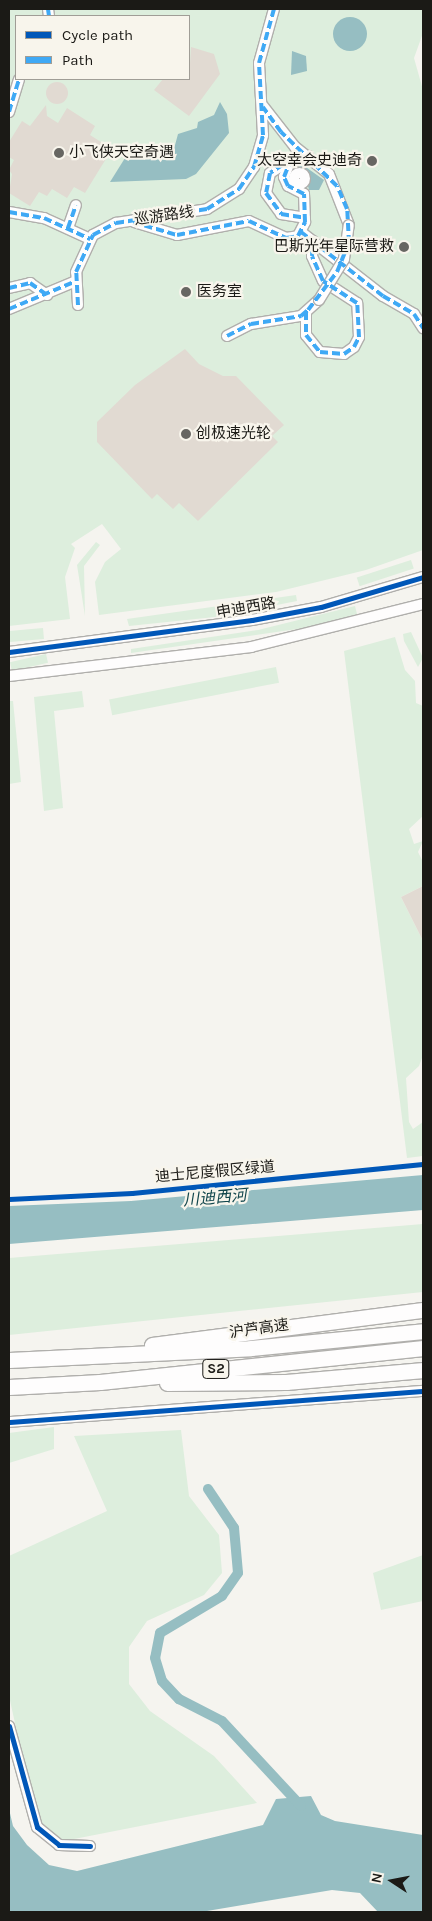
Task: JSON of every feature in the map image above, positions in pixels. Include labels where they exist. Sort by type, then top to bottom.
[{"type":"highway","name":"沪芦高速","points":[[95,1355],[257,1328],[423,1310]]},
{"type":"highway","name":"沪芦高速","points":[[9,1360],[251,1348],[423,1331]]},
{"type":"highway","name":"S2","points":[[9,1388],[100,1382],[423,1348]]},
{"type":"highway","name":"S2","points":[[100,1382],[286,1382],[423,1370]]},
{"type":"street","name":"巡游路线","points":[[90,239],[104,227],[126,221],[207,209],[239,189],[254,167],[263,135],[259,62],[274,9]]},
{"type":"street","points":[[9,112],[20,80]]},
{"type":"street","points":[[227,336],[251,324],[306,312],[319,300],[344,259],[349,225],[337,186],[281,132],[261,102]]},
{"type":"street","points":[[305,218],[287,217],[275,209],[266,193],[270,175],[286,159],[308,156]]},
{"type":"street","points":[[301,232],[305,218],[301,187],[288,186],[285,170],[296,159],[308,156]]},
{"type":"street","points":[[254,167],[270,175]]},
{"type":"street","points":[[68,228],[76,205]]},
{"type":"street","points":[[9,212],[68,228],[90,239],[74,282],[78,305]]},
{"type":"street","points":[[126,221],[177,235],[250,221],[286,238],[301,232]]},
{"type":"street","points":[[301,232],[383,296],[414,314],[423,328]]},
{"type":"street","points":[[306,312],[306,335],[320,352],[344,354],[354,347],[359,337],[357,303],[323,281],[312,256],[313,241]]},
{"type":"street","points":[[9,309],[47,295],[74,282]]},
{"type":"street","points":[[9,288],[30,283],[47,295]]},
{"type":"street","name":"申迪西路","points":[[9,652],[252,620],[321,607],[423,577]]},
{"type":"street","points":[[9,676],[251,647],[423,604]]},
{"type":"street","points":[[9,1422],[423,1391]]},
{"type":"street","points":[[9,1726],[36,1827],[59,1845],[90,1846]]},
{"type":"green space","points":[[9,9],[423,9],[423,33],[414,58],[423,90],[423,550],[366,570],[276,592],[99,615],[95,582],[105,562],[121,549],[102,524],[71,544],[75,548],[65,577],[70,619],[9,626]]},
{"type":"green space","points":[[96,542],[100,545],[84,566],[85,616],[77,565]]},
{"type":"green space","points":[[411,560],[414,569],[360,586],[357,578]]},
{"type":"green space","points":[[296,595],[297,601],[215,617],[129,626],[127,619]]},
{"type":"green space","points":[[355,606],[357,614],[318,626],[131,653],[131,649],[258,630]]},
{"type":"green space","points":[[43,628],[44,639],[10,642],[9,631]]},
{"type":"green space","points":[[411,632],[423,658],[418,667],[404,641],[403,634]]},
{"type":"green space","points":[[395,637],[405,670],[415,681],[416,703],[423,706],[423,816],[409,829],[414,844],[423,841],[418,852],[423,862],[423,886],[401,897],[423,941],[423,1055],[419,1066],[406,1078],[409,1122],[413,1129],[423,1122],[423,1156],[407,1158],[344,651]]},
{"type":"green space","points":[[46,654],[48,663],[12,671],[10,662]]},
{"type":"green space","points":[[276,667],[279,683],[112,715],[109,699]]},
{"type":"green space","points":[[82,691],[84,707],[54,711],[63,808],[44,811],[34,697]]},
{"type":"green space","points":[[9,701],[13,701],[21,782],[9,784]]},
{"type":"green space","points":[[423,1224],[423,1292],[9,1335],[9,1258]]},
{"type":"green space","points":[[54,1427],[54,1449],[9,1463],[9,1433]]},
{"type":"green space","points":[[181,1430],[189,1496],[219,1535],[222,1573],[204,1595],[147,1621],[129,1647],[129,1684],[150,1711],[214,1756],[257,1803],[64,1841],[45,1830],[35,1814],[9,1696],[9,1556],[107,1511],[74,1436]]},
{"type":"green space","points":[[423,1555],[423,1601],[381,1610],[373,1573]]},
{"type":"water","points":[[350,17],[362,22],[367,34],[362,46],[350,51],[338,46],[333,34],[338,22]]},
{"type":"water","points":[[292,51],[306,56],[307,71],[291,75]]},
{"type":"water","points":[[220,102],[227,114],[229,133],[196,174],[186,179],[110,182],[125,158],[171,160],[178,134],[197,128],[198,122],[214,115]]},
{"type":"water","points":[[300,163],[324,180],[319,190],[309,190],[304,170],[294,172],[297,188],[292,186],[288,171]]},
{"type":"water","name":"川迪西河","points":[[423,1175],[423,1210],[9,1244],[9,1206],[131,1201]]},
{"type":"water","points":[[311,1796],[321,1815],[335,1821],[423,1835],[423,1912],[378,1912],[360,1893],[332,1890],[201,1912],[9,1912],[9,1809],[13,1826],[27,1845],[49,1865],[77,1871],[263,1825],[276,1799]]},
{"type":"building","points":[[191,47],[214,54],[220,74],[189,116],[154,90],[162,80],[190,80]]},
{"type":"building","points":[[57,82],[65,85],[68,93],[65,101],[57,104],[49,101],[46,93],[49,85]]},
{"type":"building","name":"小飞侠天空奇遇","points":[[46,105],[47,116],[58,123],[67,108],[95,126],[90,135],[112,149],[85,193],[74,187],[67,198],[52,189],[47,196],[39,192],[30,206],[9,193],[12,174],[9,170],[14,160],[9,157],[9,142],[22,121],[30,126]]},
{"type":"building","name":"创极速光轮","points":[[185,349],[199,364],[223,376],[236,376],[284,425],[272,436],[278,442],[198,521],[179,503],[173,509],[157,494],[152,499],[97,442],[97,422],[135,385]]},
{"type":"building","points":[[423,886],[423,941],[401,897]]},
{"type":"waterway","points":[[208,1489],[234,1528],[238,1573],[222,1596],[160,1633],[155,1658],[162,1681],[179,1699],[222,1721],[301,1806]]},
{"type":"marked path","points":[[48,9],[49,15]]},
{"type":"marked path","points":[[78,305],[76,272],[93,235],[116,223],[207,209],[239,189],[254,167],[263,135],[259,63],[274,9]]},
{"type":"marked path","points":[[9,112],[19,80]]},
{"type":"marked path","points":[[227,336],[251,324],[301,316],[308,310],[337,272],[349,243],[347,209],[337,186],[281,132],[263,107]]},
{"type":"marked path","points":[[133,222],[177,235],[249,221],[286,238],[298,236],[305,222],[304,194],[288,186],[284,177],[289,164],[308,156]]},
{"type":"marked path","points":[[293,158],[270,173],[266,193],[281,214],[305,218]]},
{"type":"marked path","points":[[68,228],[76,205]]},
{"type":"marked path","points":[[9,212],[44,218],[90,239]]},
{"type":"marked path","points":[[301,232],[383,296],[414,314],[423,328]]},
{"type":"marked path","points":[[306,312],[306,335],[320,352],[344,354],[354,347],[359,337],[357,303],[323,281],[312,256],[313,241]]},
{"type":"marked path","points":[[9,309],[74,282]]},
{"type":"marked path","points":[[9,288],[30,283],[47,295]]},
{"type":"cycle path","points":[[9,652],[252,620],[321,607],[423,577]]},
{"type":"cycle path","name":"迪士尼度假区绿道","points":[[9,1199],[132,1193],[423,1164]]},
{"type":"cycle path","points":[[9,1422],[423,1391]]},
{"type":"cycle path","points":[[9,1726],[37,1827],[59,1845],[90,1846]]},
{"type":"place","name":"小飞侠天空奇遇","points":[[59,153]]},
{"type":"place","name":"太空幸会史迪奇","points":[[372,161]]},
{"type":"place","name":"巴斯光年星际营救","points":[[404,247]]},
{"type":"place","name":"医务室","points":[[186,292]]},
{"type":"place","name":"创极速光轮","points":[[186,434]]}]
